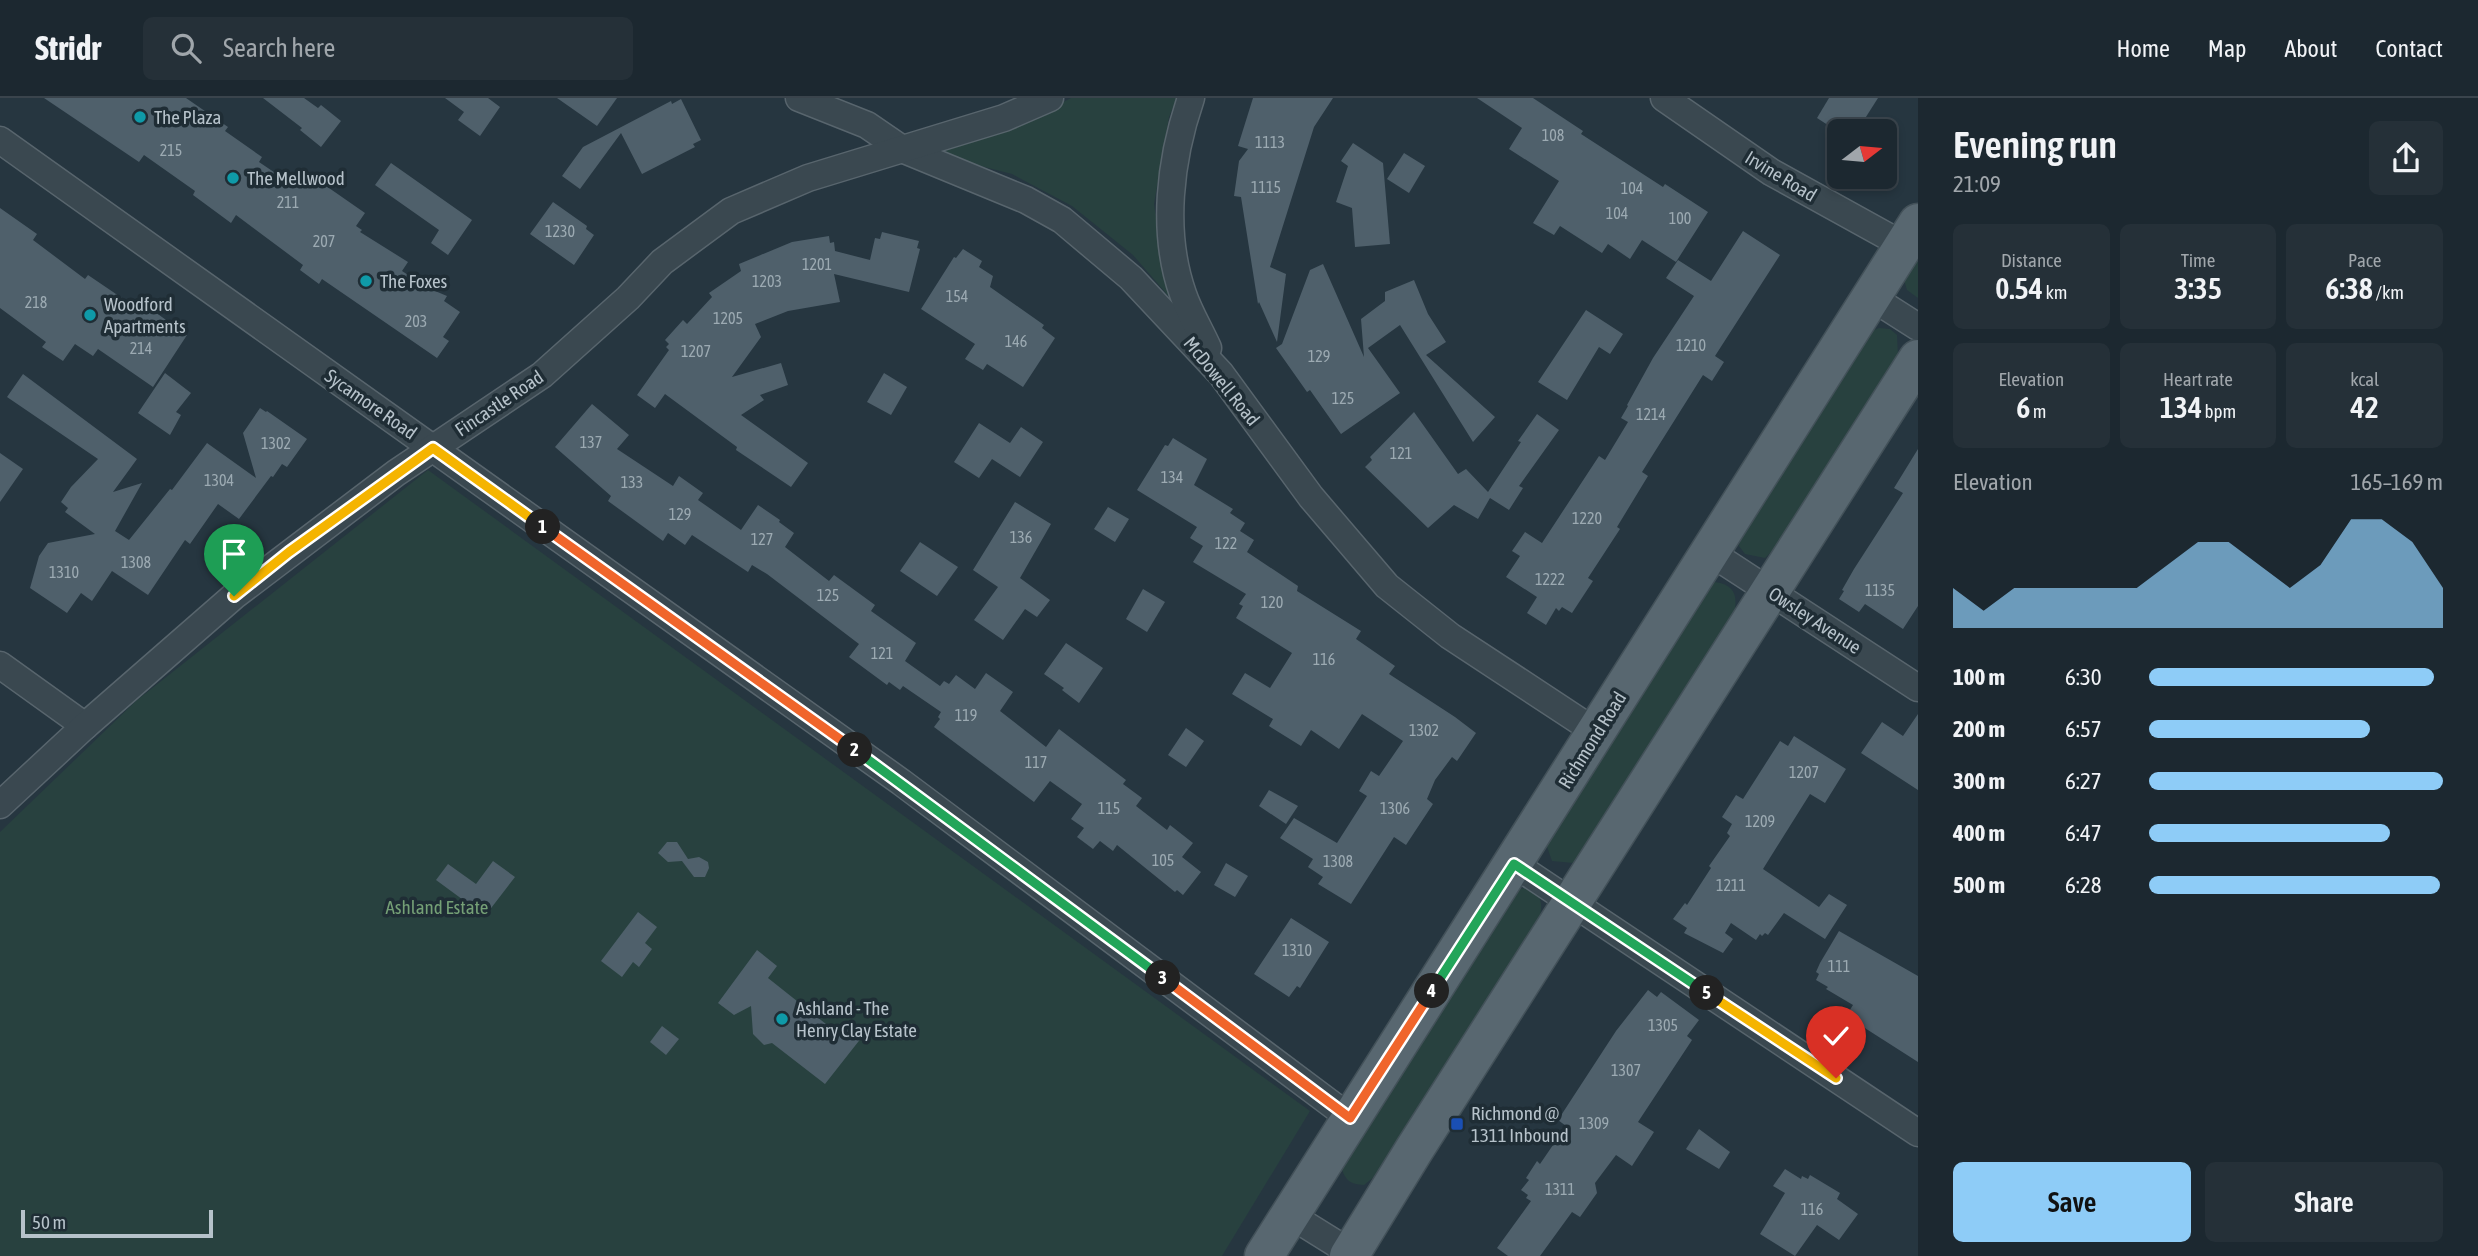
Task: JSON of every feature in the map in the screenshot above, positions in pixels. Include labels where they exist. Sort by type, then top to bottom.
[{"type":"main road","name":"Richmond Road","points":[[1264,1256],[1911,234]]},
{"type":"main road","points":[[1352,1255],[1571,903],[1918,359]]},
{"type":"street","name":"McDowell Road","points":[[799,98],[867,125],[902,149],[1026,200],[1062,220],[1131,278],[1221,374],[1311,497],[1387,586],[1450,636],[1596,732]]},
{"type":"street","name":"Fincastle Road","points":[[0,805],[85,726],[264,572],[397,473],[542,375],[628,298],[662,262],[731,211],[808,178],[1004,118],[1050,98]]},
{"type":"street","points":[[1191,98],[1176,153],[1170,204],[1173,252],[1183,294],[1221,374]]},
{"type":"street","name":"Irvine Road","points":[[1664,98],[1771,172],[1911,234]]},
{"type":"street","name":"Sycamore Road","points":[[0,140],[901,782],[1350,1118]]},
{"type":"street","points":[[1871,298],[1918,327]]},
{"type":"street","name":"Owsley Avenue","points":[[1711,553],[1918,688]]},
{"type":"street","points":[[0,665],[85,726]]},
{"type":"street","points":[[1514,864],[1918,1133]]},
{"type":"street","points":[[1290,1215],[1352,1255]]},
{"type":"green space","points":[[1071,98],[1177,98],[1169,117],[1154,204],[1171,299],[1133,255],[1072,206],[1012,174],[961,161],[948,155],[945,150],[1021,124]]},
{"type":"green space","points":[[1918,254],[1918,298],[1907,290],[1904,280]]},
{"type":"green space","points":[[1879,328],[1890,329],[1897,335],[1898,355],[1774,549],[1765,558],[1745,554],[1739,546],[1741,534],[1869,332]]},
{"type":"green space","name":"Ashland Estate","points":[[428,470],[1310,1111],[1222,1256],[0,1256],[0,832],[136,701]]},
{"type":"green space","points":[[1715,582],[1722,583],[1734,592],[1734,614],[1573,863],[1552,861],[1546,844],[1705,588]]},
{"type":"green space","points":[[1527,888],[1539,897],[1539,920],[1374,1177],[1364,1185],[1352,1183],[1344,1175],[1341,1166],[1516,889]]},
{"type":"building","points":[[44,98],[186,98],[228,127],[225,131],[262,157],[259,162],[296,187],[306,172],[365,213],[356,226],[362,230],[360,232],[408,262],[402,271],[428,288],[447,296],[444,301],[460,312],[443,337],[449,341],[437,358],[322,279],[319,284],[300,270],[303,265],[236,215],[231,223],[193,195],[195,191],[144,155],[139,162]]},
{"type":"building","points":[[263,98],[304,98],[318,108],[321,105],[341,121],[321,147],[300,130],[302,128]]},
{"type":"building","points":[[445,98],[488,98],[500,107],[480,136],[458,120],[464,112]]},
{"type":"building","points":[[557,98],[617,98],[597,126]]},
{"type":"building","points":[[1253,98],[1333,98],[1314,127],[1270,267],[1286,274],[1277,342],[1259,302],[1258,304],[1241,197],[1234,196],[1239,161],[1248,149],[1238,146]]},
{"type":"building","points":[[1477,98],[1533,98],[1583,131],[1581,134],[1663,187],[1665,184],[1708,212],[1676,262],[1642,240],[1630,259],[1608,244],[1602,253],[1560,226],[1554,235],[1533,223],[1559,181],[1509,149],[1522,128]]},
{"type":"building","points":[[1829,98],[1878,98],[1865,119],[1827,119],[1827,124],[1817,118]]},
{"type":"building","points":[[681,99],[701,140],[693,144],[695,147],[642,174],[621,133],[580,189],[562,176],[583,147],[671,101],[672,104]]},
{"type":"building","points":[[1353,143],[1383,163],[1390,244],[1355,247],[1352,208],[1336,202],[1348,166],[1341,161]]},
{"type":"building","points":[[1404,153],[1425,166],[1409,193],[1387,179]]},
{"type":"building","points":[[391,163],[472,220],[448,255],[431,243],[439,230],[375,185]]},
{"type":"building","points":[[553,202],[587,226],[586,229],[594,235],[574,265],[530,234]]},
{"type":"building","points":[[0,208],[37,234],[33,240],[85,279],[88,275],[144,313],[148,307],[187,335],[153,387],[98,349],[93,356],[75,344],[63,361],[42,347],[46,342],[0,308]]},
{"type":"building","points":[[1743,231],[1780,255],[1715,356],[1724,362],[1712,381],[1703,375],[1642,472],[1648,476],[1617,527],[1620,529],[1588,578],[1593,581],[1572,613],[1562,607],[1559,611],[1556,608],[1546,625],[1527,613],[1537,597],[1506,577],[1520,556],[1512,551],[1525,532],[1542,543],[1599,456],[1605,460],[1628,422],[1621,418],[1627,405],[1653,358],[1694,296],[1666,278],[1678,260],[1711,281]]},
{"type":"building","points":[[882,232],[919,241],[917,248],[920,249],[909,292],[834,274],[840,302],[788,311],[755,324],[761,337],[732,377],[781,363],[788,385],[760,395],[764,400],[741,415],[808,463],[791,487],[736,450],[737,447],[665,394],[655,408],[637,395],[669,350],[666,347],[669,344],[665,340],[683,320],[687,324],[712,297],[709,293],[741,271],[739,264],[792,242],[829,236],[830,243],[834,242],[835,251],[870,260],[875,238],[880,239]]},
{"type":"building","points":[[963,249],[982,261],[979,267],[993,276],[990,287],[1044,325],[1042,328],[1055,338],[1023,387],[987,364],[983,370],[965,359],[975,344],[921,309],[954,257]]},
{"type":"building","points":[[1323,264],[1364,357],[1361,319],[1385,301],[1385,292],[1414,280],[1428,314],[1446,342],[1426,355],[1495,417],[1473,442],[1400,325],[1368,348],[1400,393],[1341,434],[1276,348],[1282,344],[1310,270]]},
{"type":"building","points":[[1586,310],[1623,334],[1610,354],[1599,347],[1567,400],[1538,382]]},
{"type":"building","points":[[165,373],[191,393],[176,412],[181,415],[170,435],[138,413]]},
{"type":"building","points":[[884,373],[907,387],[891,415],[867,402]]},
{"type":"building","points":[[23,374],[137,459],[113,492],[142,483],[115,531],[129,540],[170,489],[172,490],[207,443],[256,478],[243,433],[260,408],[307,439],[287,467],[282,464],[273,477],[271,476],[239,519],[218,504],[190,544],[185,540],[148,595],[112,571],[92,601],[81,593],[67,613],[30,588],[39,556],[48,543],[95,534],[65,512],[68,508],[61,502],[71,487],[98,459],[7,397]]},
{"type":"building","points":[[592,404],[629,435],[617,449],[673,486],[679,476],[703,493],[698,500],[741,530],[758,505],[780,520],[779,522],[794,533],[785,547],[829,581],[834,575],[875,605],[871,611],[916,643],[905,661],[940,686],[944,681],[949,684],[956,675],[975,689],[986,673],[1013,692],[1000,711],[1046,747],[1059,729],[1126,780],[1123,784],[1142,798],[1136,806],[1167,830],[1170,825],[1193,843],[1182,857],[1201,872],[1183,895],[1177,890],[1175,892],[1117,845],[1113,851],[1100,841],[1093,849],[1077,837],[1084,828],[1071,819],[1082,804],[1050,781],[1034,802],[934,727],[941,712],[903,686],[900,690],[889,682],[887,685],[849,657],[859,644],[767,574],[752,565],[748,572],[692,535],[685,545],[668,533],[663,541],[608,501],[611,496],[555,447]]},
{"type":"building","points":[[1414,412],[1458,474],[1466,469],[1488,492],[1537,414],[1559,430],[1519,486],[1523,488],[1509,510],[1490,498],[1478,519],[1454,505],[1428,528],[1365,467],[1372,460],[1370,457]]},
{"type":"building","points":[[979,423],[1010,443],[1021,427],[1043,442],[1020,477],[992,459],[979,478],[954,462]]},
{"type":"building","points":[[1173,438],[1207,459],[1194,485],[1233,509],[1230,513],[1245,523],[1240,531],[1254,540],[1247,552],[1298,586],[1297,591],[1361,631],[1356,639],[1395,666],[1389,674],[1476,733],[1457,761],[1452,757],[1435,780],[1427,799],[1433,804],[1406,845],[1394,837],[1351,904],[1318,884],[1323,877],[1308,867],[1313,859],[1280,838],[1294,818],[1337,843],[1367,796],[1359,791],[1371,771],[1379,776],[1403,741],[1362,714],[1339,749],[1311,730],[1301,746],[1269,726],[1273,719],[1232,694],[1245,673],[1270,688],[1292,653],[1236,618],[1243,606],[1239,604],[1246,594],[1193,562],[1203,546],[1190,538],[1197,527],[1137,490],[1165,445],[1168,446]]},
{"type":"building","points":[[1918,449],[1918,606],[1903,629],[1865,604],[1859,612],[1839,599],[1854,569],[1903,493],[1894,488]]},
{"type":"building","points":[[0,453],[23,469],[0,502]]},
{"type":"building","points":[[1015,502],[1051,524],[1020,578],[1050,600],[1037,617],[1025,609],[1003,640],[974,620],[998,587],[973,570]]},
{"type":"building","points":[[1108,507],[1129,519],[1115,542],[1094,529]]},
{"type":"building","points":[[920,542],[958,567],[937,596],[900,571]]},
{"type":"building","points":[[1143,589],[1165,602],[1147,632],[1126,619]]},
{"type":"building","points":[[1066,643],[1103,668],[1079,703],[1044,674]]},
{"type":"building","points":[[1918,714],[1918,790],[1861,753],[1882,722],[1903,736]]},
{"type":"building","points":[[1186,728],[1204,741],[1186,767],[1168,755]]},
{"type":"building","points":[[1794,736],[1846,769],[1825,803],[1810,794],[1763,869],[1819,907],[1829,894],[1847,905],[1825,939],[1784,913],[1768,935],[1760,934],[1756,940],[1731,923],[1725,933],[1733,939],[1723,953],[1684,933],[1687,928],[1673,919],[1685,903],[1687,905],[1730,836],[1727,833],[1732,824],[1722,817],[1736,795],[1743,799],[1780,741],[1788,746]]},
{"type":"building","points":[[1269,790],[1298,806],[1286,824],[1259,806]]},
{"type":"building","points":[[667,842],[677,842],[688,859],[699,857],[708,862],[709,868],[705,877],[694,877],[682,861],[668,862],[658,853]]},
{"type":"building","points":[[493,861],[515,877],[485,916],[436,880],[448,864],[476,884]]},
{"type":"building","points":[[1226,863],[1248,876],[1235,897],[1214,885]]},
{"type":"building","points":[[638,912],[657,927],[645,943],[652,949],[639,967],[633,962],[622,977],[601,961]]},
{"type":"building","points":[[1291,918],[1329,942],[1300,988],[1297,986],[1289,997],[1254,974]]},
{"type":"building","points":[[1839,931],[1918,976],[1918,1062],[1846,1016],[1853,1005],[1816,980],[1820,963]]},
{"type":"building","name":"Ashland - The Henry Clay Estate","points":[[757,950],[777,966],[768,978],[836,1032],[844,1023],[862,1037],[825,1084],[772,1043],[764,1045],[753,1034],[751,1006],[734,1015],[718,1003]]},
{"type":"building","points":[[1648,990],[1657,997],[1661,992],[1699,1020],[1687,1036],[1692,1040],[1638,1122],[1654,1132],[1632,1166],[1616,1155],[1595,1183],[1597,1193],[1580,1217],[1572,1212],[1540,1256],[1508,1256],[1497,1248],[1531,1201],[1521,1190],[1529,1180],[1526,1178],[1537,1161],[1540,1164],[1566,1126],[1558,1120],[1616,1031]]},
{"type":"building","points":[[662,1026],[679,1039],[666,1055],[650,1042]]},
{"type":"building","points":[[1699,1129],[1730,1152],[1719,1169],[1686,1149]]},
{"type":"building","points":[[1785,1169],[1801,1179],[1802,1176],[1808,1179],[1810,1175],[1840,1193],[1837,1199],[1858,1214],[1839,1240],[1817,1225],[1795,1256],[1760,1234],[1785,1193],[1773,1186]]},
{"type":"place","name":"The Plaza","points":[[140,117]]},
{"type":"place","name":"The Mellwood","points":[[233,178]]},
{"type":"place","name":"The Foxes","points":[[366,281]]},
{"type":"place","name":"Woodford Apartments","points":[[90,315]]},
{"type":"place","name":"Ashland - The Henry Clay Estate","points":[[782,1019]]},
{"type":"place","name":"Richmond @ 1311 Inbound","points":[[1457,1124]]},
{"type":"route","points":[[234,596],[289,552],[433,448],[901,782],[1350,1118],[1514,864],[1836,1078]]}]
